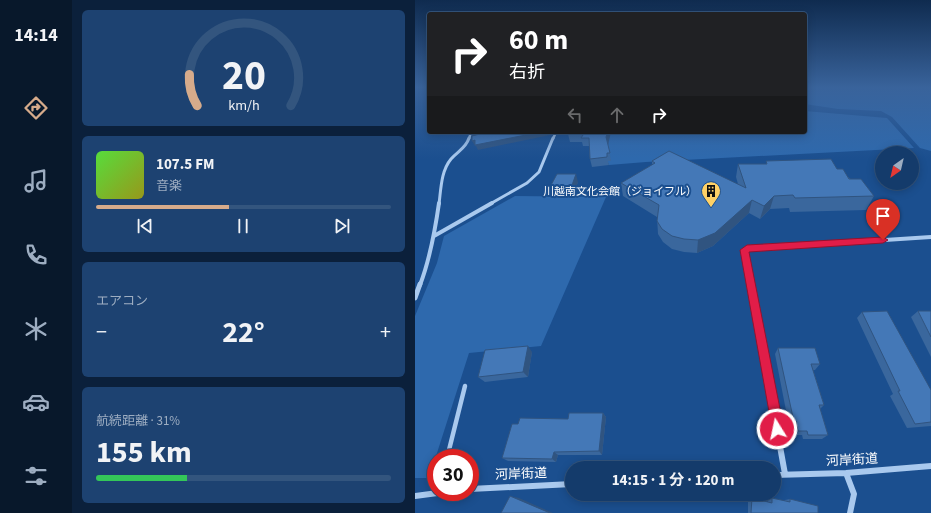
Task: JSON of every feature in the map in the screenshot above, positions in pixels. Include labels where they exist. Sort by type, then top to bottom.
[{"type":"street","points":[[415,298],[426,270],[434,236],[444,170],[451,159],[463,150],[470,134]]},
{"type":"street","points":[[434,236],[527,183],[536,176],[555,134]]},
{"type":"street","points":[[785,474],[745,250],[931,237]]},
{"type":"street","name":"河岸街道","points":[[781,474],[846,473],[931,466]]},
{"type":"street","points":[[846,473],[854,494],[850,513]]},
{"type":"street","name":"河岸街道","points":[[479,489],[565,484]]},
{"type":"street","points":[[415,496],[427,494]]},
{"type":"lane","points":[[469,139],[477,138]]},
{"type":"lane","points":[[449,449],[465,386]]},
{"type":"shaded area","points":[[807,111],[887,118],[912,146],[875,146],[875,150],[609,165],[596,134],[807,134]]},
{"type":"shaded area","points":[[880,111],[931,111],[931,151],[920,148],[892,117]]},
{"type":"shaded area","points":[[515,196],[606,197],[541,346],[469,353],[438,449],[427,449],[427,478],[415,478],[415,316],[437,263],[444,236]]},
{"type":"building","points":[[480,134],[531,134],[475,145],[475,140],[472,141],[472,136]]},
{"type":"building","points":[[579,134],[607,134],[606,137],[610,153],[607,153],[607,157],[590,159],[589,138],[581,138],[583,135]]},
{"type":"building","name":"川越南文化会館（ジョイフル）","points":[[669,151],[746,188],[738,164],[767,164],[766,161],[831,159],[837,169],[843,169],[849,179],[861,179],[874,196],[795,198],[793,195],[774,196],[764,206],[752,200],[715,233],[698,240],[684,239],[672,236],[662,229],[657,221],[659,205],[621,183],[655,163],[652,161]]},
{"type":"building","points":[[557,174],[576,174],[571,188],[550,187]]},
{"type":"building","points":[[887,311],[931,390],[931,422],[915,424],[898,391],[900,391],[862,312]]},
{"type":"building","points":[[918,311],[931,311],[931,337]]},
{"type":"building","points":[[528,346],[523,372],[478,377],[485,350]]},
{"type":"building","points":[[778,348],[815,348],[820,364],[811,364],[824,405],[819,405],[828,435],[808,435],[807,431],[798,431],[796,421],[794,422]]},
{"type":"building","points":[[569,413],[603,413],[599,451],[554,452],[552,459],[502,458],[512,424],[518,424],[520,418],[568,419]]},
{"type":"building","points":[[510,496],[550,513],[501,513]]},
{"type":"building","points":[[790,499],[818,506],[818,513],[751,513],[752,501],[764,501],[772,503],[772,501],[781,500],[790,502]]},
{"type":"place","name":"川越南文化会館（ジョイフル）","points":[[711,208]]},
{"type":"route","points":[[777,429],[745,250],[883,240]]}]
